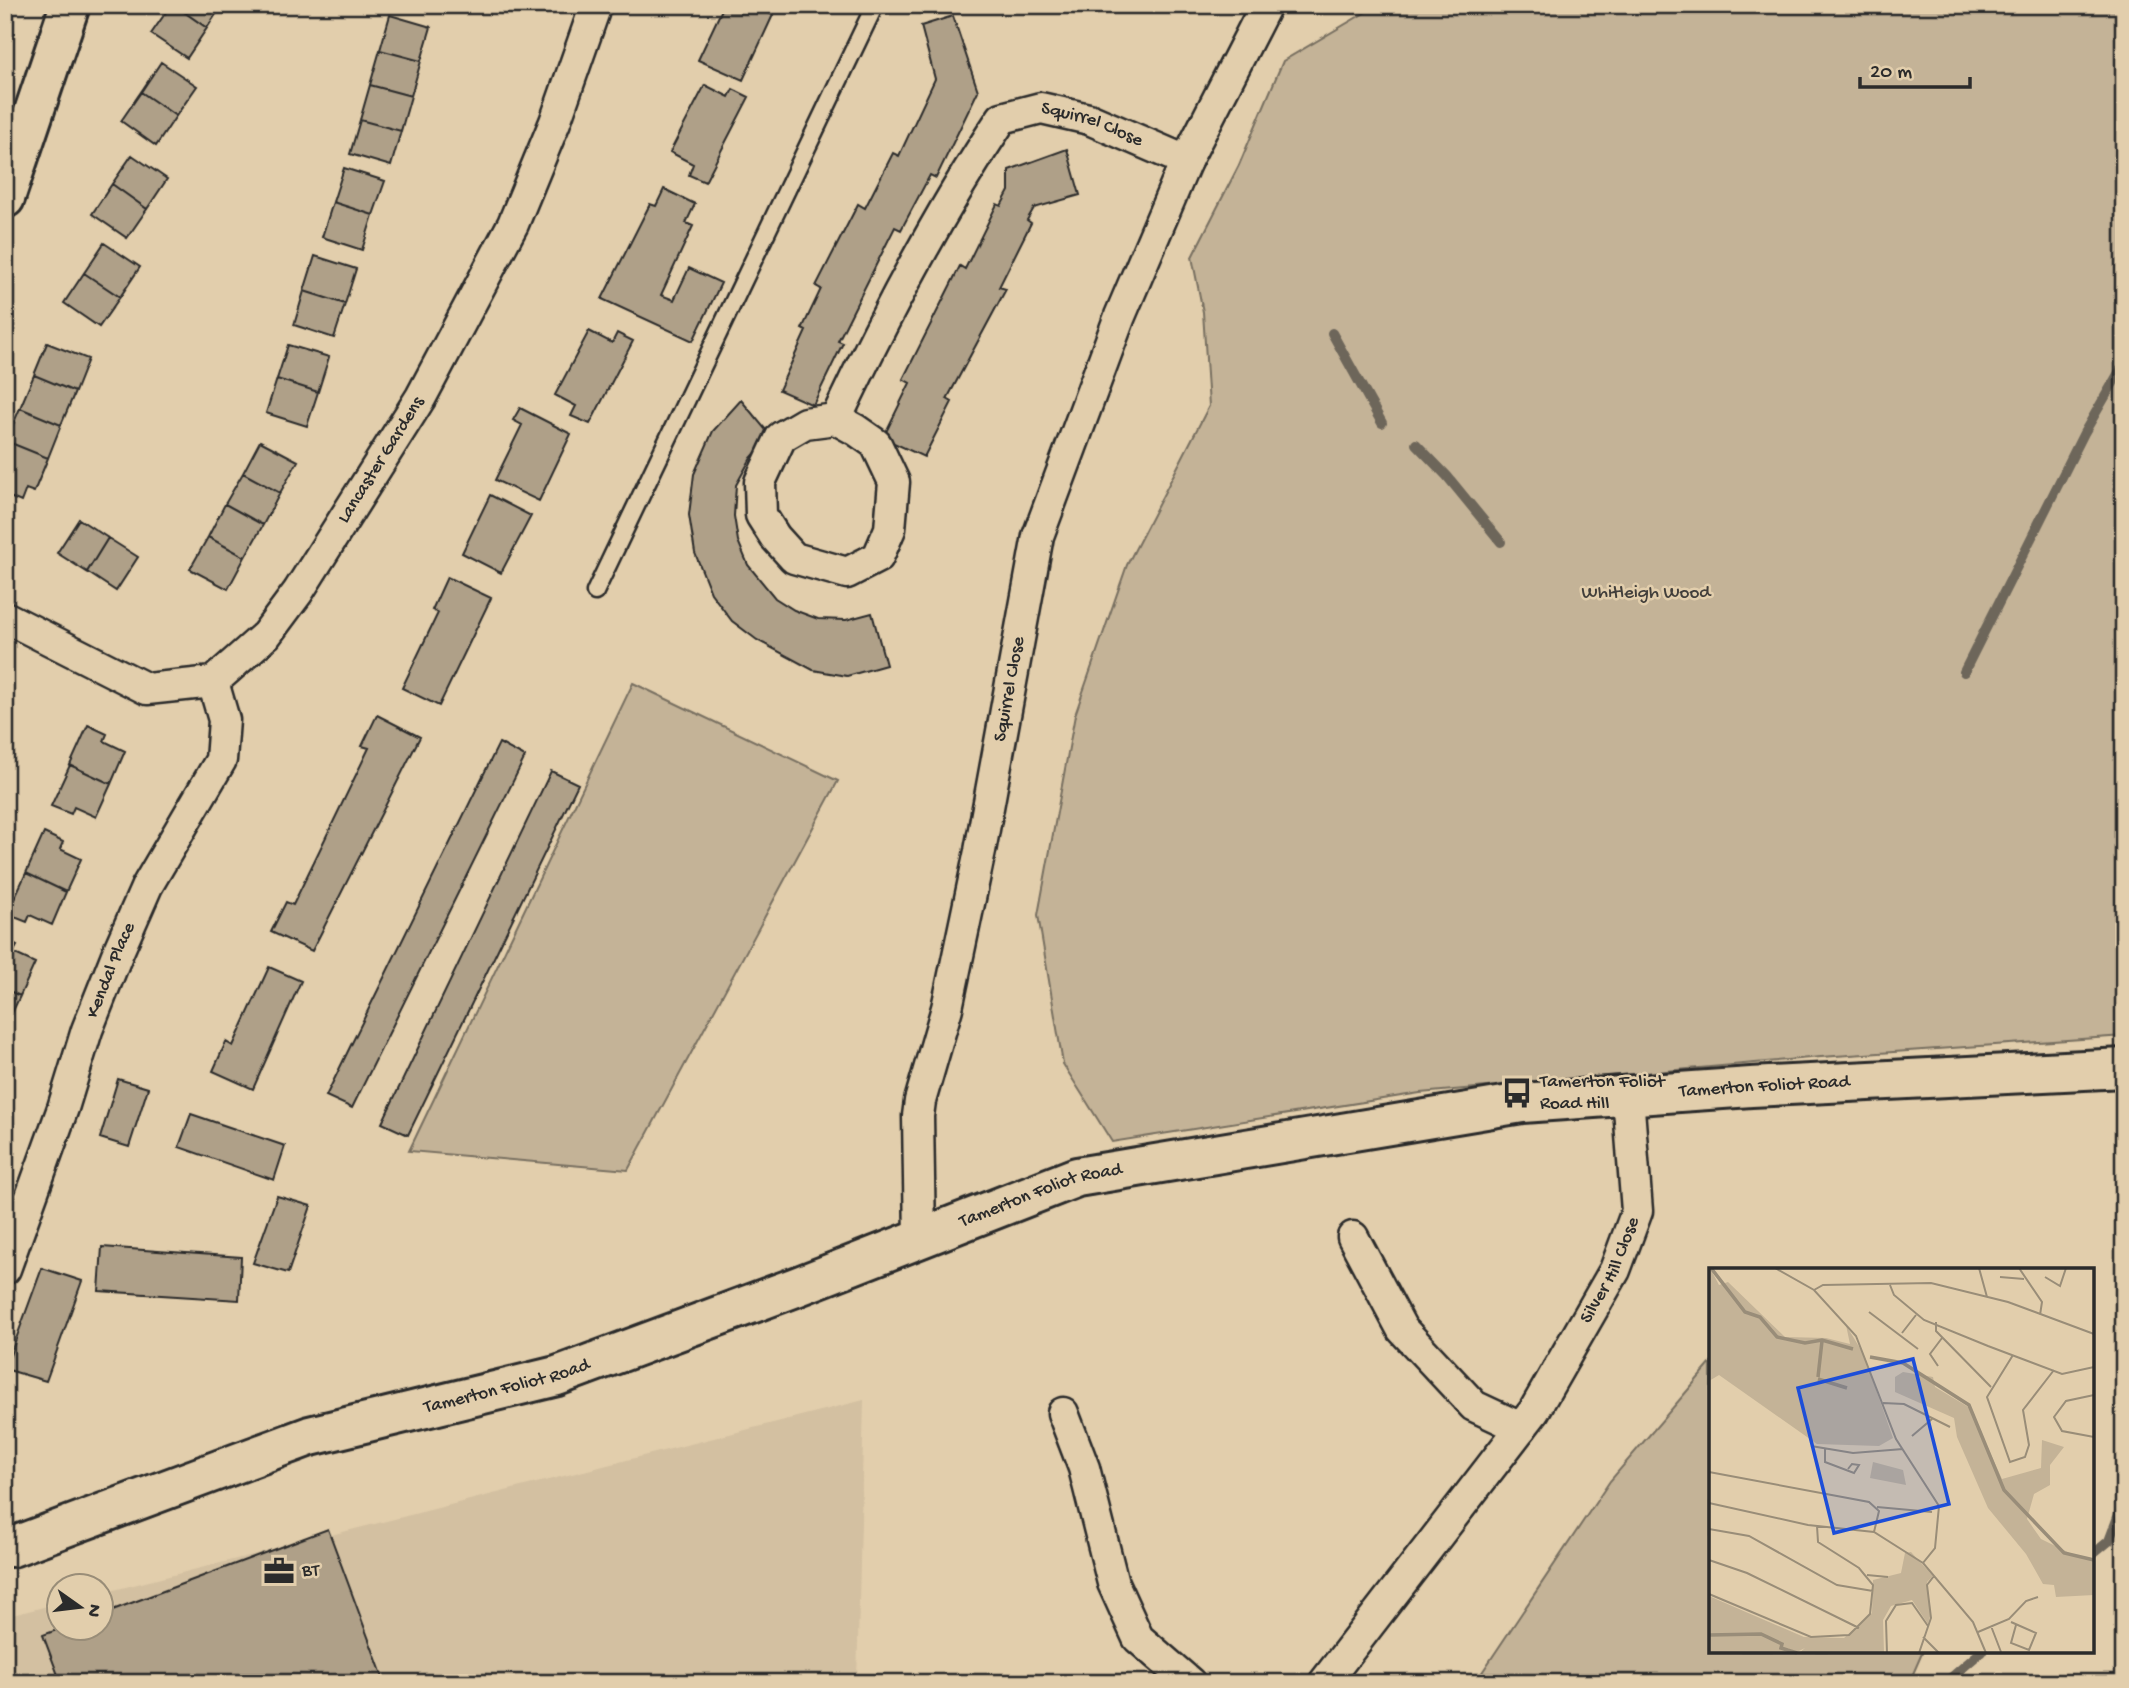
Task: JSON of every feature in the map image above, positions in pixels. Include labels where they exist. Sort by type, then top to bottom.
[{"type":"main road","points":[[5,198],[70,5]]},
{"type":"main road","name":"Tamerton Foliot Road","points":[[5,1546],[12,1547],[310,1436],[556,1376],[796,1287],[1077,1177],[1522,1103],[1751,1087],[2124,1068]]},
{"type":"street","name":"Lancaster Gardens","points":[[213,682],[266,635],[298,592],[421,397],[513,225],[555,122],[596,5]]},
{"type":"street","name":"Squirrel Close","points":[[920,1239],[919,1108],[950,995],[980,851],[1038,536],[1115,327],[1186,161],[1266,5]]},
{"type":"street","name":"Squirrel Close","points":[[836,419],[870,347],[958,184],[1002,118],[1041,108],[1089,119],[1186,161]]},
{"type":"street","points":[[836,419],[876,444],[894,482],[890,529],[878,557],[847,573],[794,558],[775,537],[761,515],[760,482],[781,437],[805,423],[836,419]]},
{"type":"street","points":[[5,617],[147,689],[213,682]]},
{"type":"street","name":"Kendal Place","points":[[5,1269],[63,1108],[87,1030],[118,952],[147,886],[221,760],[224,720],[213,682]]},
{"type":"street","name":"Silver Hill Close","points":[[1324,1683],[1534,1411],[1615,1270],[1637,1211],[1628,1096]]},
{"type":"street","points":[[1353,1237],[1402,1329],[1474,1406],[1521,1428]]},
{"type":"street","points":[[1063,1413],[1084,1468],[1113,1583],[1138,1638],[1190,1683]]},
{"type":"lane","points":[[595,592],[876,5]]},
{"type":"shaded area","points":[[864,1400],[857,1683],[5,1683],[5,1617],[46,1606],[46,1642],[116,1642],[116,1589]]},
{"type":"green space","name":"Whitleigh Wood","points":[[1378,5],[2124,5],[2124,1036],[1821,1057],[1420,1093],[1112,1142],[1063,1064],[1038,915],[1075,715],[1127,565],[1209,406],[1203,312],[1192,257],[1239,165],[1283,61]]},
{"type":"green space","points":[[633,683],[838,781],[628,1170],[409,1151]]},
{"type":"green space","points":[[1709,1365],[1709,1653],[1922,1653],[1909,1683],[1475,1683],[1610,1481]]},
{"type":"building","points":[[171,5],[207,28],[187,58],[151,34]]},
{"type":"building","points":[[174,5],[222,5],[207,28]]},
{"type":"building","points":[[724,5],[752,5],[773,15],[743,80],[698,60]]},
{"type":"building","points":[[390,15],[431,27],[421,61],[380,50]]},
{"type":"building","points":[[953,16],[978,91],[936,178],[930,175],[901,230],[895,227],[838,341],[843,343],[813,405],[779,390],[806,331],[802,329],[821,289],[816,286],[858,204],[865,208],[893,153],[899,156],[935,79],[921,26]]},
{"type":"building","points":[[380,50],[421,61],[411,96],[370,85]]},
{"type":"building","points":[[161,62],[197,86],[176,116],[141,92]]},
{"type":"building","points":[[370,85],[411,96],[401,131],[360,120]]},
{"type":"building","points":[[705,85],[729,97],[733,89],[749,97],[705,182],[689,175],[693,164],[670,152]]},
{"type":"building","points":[[141,92],[176,116],[156,146],[121,121]]},
{"type":"building","points":[[360,120],[401,131],[391,166],[350,154]]},
{"type":"building","points":[[1067,149],[1080,195],[1034,208],[1027,220],[1031,223],[999,287],[1006,289],[947,399],[952,402],[924,457],[883,438],[910,383],[903,379],[960,266],[965,269],[997,204],[1001,206],[1009,191],[1009,170]]},
{"type":"building","points":[[132,155],[167,179],[147,209],[112,184]]},
{"type":"building","points":[[344,168],[385,181],[373,215],[333,202]]},
{"type":"building","points":[[112,184],[147,209],[127,238],[92,214]]},
{"type":"building","points":[[664,189],[695,204],[686,223],[693,226],[661,295],[674,300],[689,268],[721,283],[693,341],[602,299],[650,204],[656,206]]},
{"type":"building","points":[[333,202],[373,215],[362,250],[322,237]]},
{"type":"building","points":[[104,243],[140,267],[120,297],[84,273]]},
{"type":"building","points":[[315,256],[356,269],[345,304],[304,291]]},
{"type":"building","points":[[84,273],[120,297],[99,327],[64,303]]},
{"type":"building","points":[[304,291],[345,304],[334,338],[294,325]]},
{"type":"building","points":[[589,331],[612,343],[617,333],[633,341],[590,424],[571,416],[576,406],[555,395]]},
{"type":"building","points":[[47,343],[88,359],[75,392],[34,375]]},
{"type":"building","points":[[288,345],[329,357],[318,392],[277,379]]},
{"type":"building","points":[[34,375],[75,392],[61,425],[20,408]]},
{"type":"building","points":[[277,379],[318,392],[307,426],[266,413]]},
{"type":"building","points":[[741,400],[771,436],[751,458],[736,485],[734,516],[738,541],[748,565],[775,598],[794,610],[818,619],[846,620],[872,613],[886,665],[847,676],[813,670],[757,640],[732,621],[711,593],[695,553],[689,515],[694,474],[713,431]]},
{"type":"building","points":[[20,408],[61,425],[48,458],[6,441]]},
{"type":"building","points":[[520,408],[571,434],[539,501],[495,480],[522,425],[513,420]]},
{"type":"building","points":[[6,441],[48,458],[34,492],[26,489],[21,502],[5,495]]},
{"type":"building","points":[[260,441],[298,461],[280,493],[243,473]]},
{"type":"building","points":[[243,473],[280,493],[263,525],[225,504]]},
{"type":"building","points":[[490,495],[531,516],[501,573],[462,553]]},
{"type":"building","points":[[225,504],[263,525],[245,557],[208,537]]},
{"type":"building","points":[[79,519],[108,538],[87,572],[57,553]]},
{"type":"building","points":[[208,537],[245,557],[228,589],[190,569]]},
{"type":"building","points":[[108,538],[138,557],[116,591],[87,572]]},
{"type":"building","points":[[447,577],[491,598],[439,706],[402,688],[438,613],[432,610]]},
{"type":"building","points":[[377,715],[420,737],[312,951],[271,932],[286,902],[293,905],[369,748],[362,746]]},
{"type":"building","points":[[88,725],[107,734],[104,741],[125,751],[111,784],[70,765]]},
{"type":"building","points":[[499,743],[525,757],[352,1108],[326,1096]]},
{"type":"building","points":[[70,765],[111,784],[96,817],[74,807],[71,814],[51,806]]},
{"type":"building","points":[[551,771],[578,784],[408,1135],[382,1123]]},
{"type":"building","points":[[44,833],[63,842],[60,849],[81,859],[66,892],[26,873]]},
{"type":"building","points":[[26,873],[66,892],[52,925],[30,915],[27,922],[7,914]]},
{"type":"building","points":[[5,940],[17,946],[13,953],[35,963],[20,996],[5,989]]},
{"type":"building","points":[[269,967],[301,981],[253,1089],[213,1071],[226,1042],[233,1046]]},
{"type":"building","points":[[5,989],[20,996],[5,1028]]},
{"type":"building","points":[[118,1079],[148,1088],[129,1147],[100,1138]]},
{"type":"building","points":[[191,1114],[285,1146],[274,1180],[179,1147]]},
{"type":"building","points":[[277,1196],[311,1206],[288,1273],[253,1263]]},
{"type":"building","points":[[102,1247],[241,1257],[239,1300],[99,1291]]},
{"type":"building","points":[[42,1268],[82,1281],[46,1381],[5,1369]]},
{"type":"building","name":"BT","points":[[328,1529],[385,1683],[61,1683],[43,1635],[46,1634],[46,1642],[116,1642],[116,1609]]},
{"type":"waterway","points":[[1332,333],[1382,423]]},
{"type":"waterway","points":[[1964,672],[2084,433],[2124,364]]},
{"type":"waterway","points":[[1416,444],[1447,476],[1501,542]]},
{"type":"waterway","points":[[2094,1553],[2109,1541],[2124,1501]]},
{"type":"waterway","points":[[1945,1683],[1980,1653]]},
{"type":"place","name":"Tamerton Foliot Road Hill","points":[[1517,1093]]},
{"type":"place","name":"BT","points":[[279,1571]]}]
